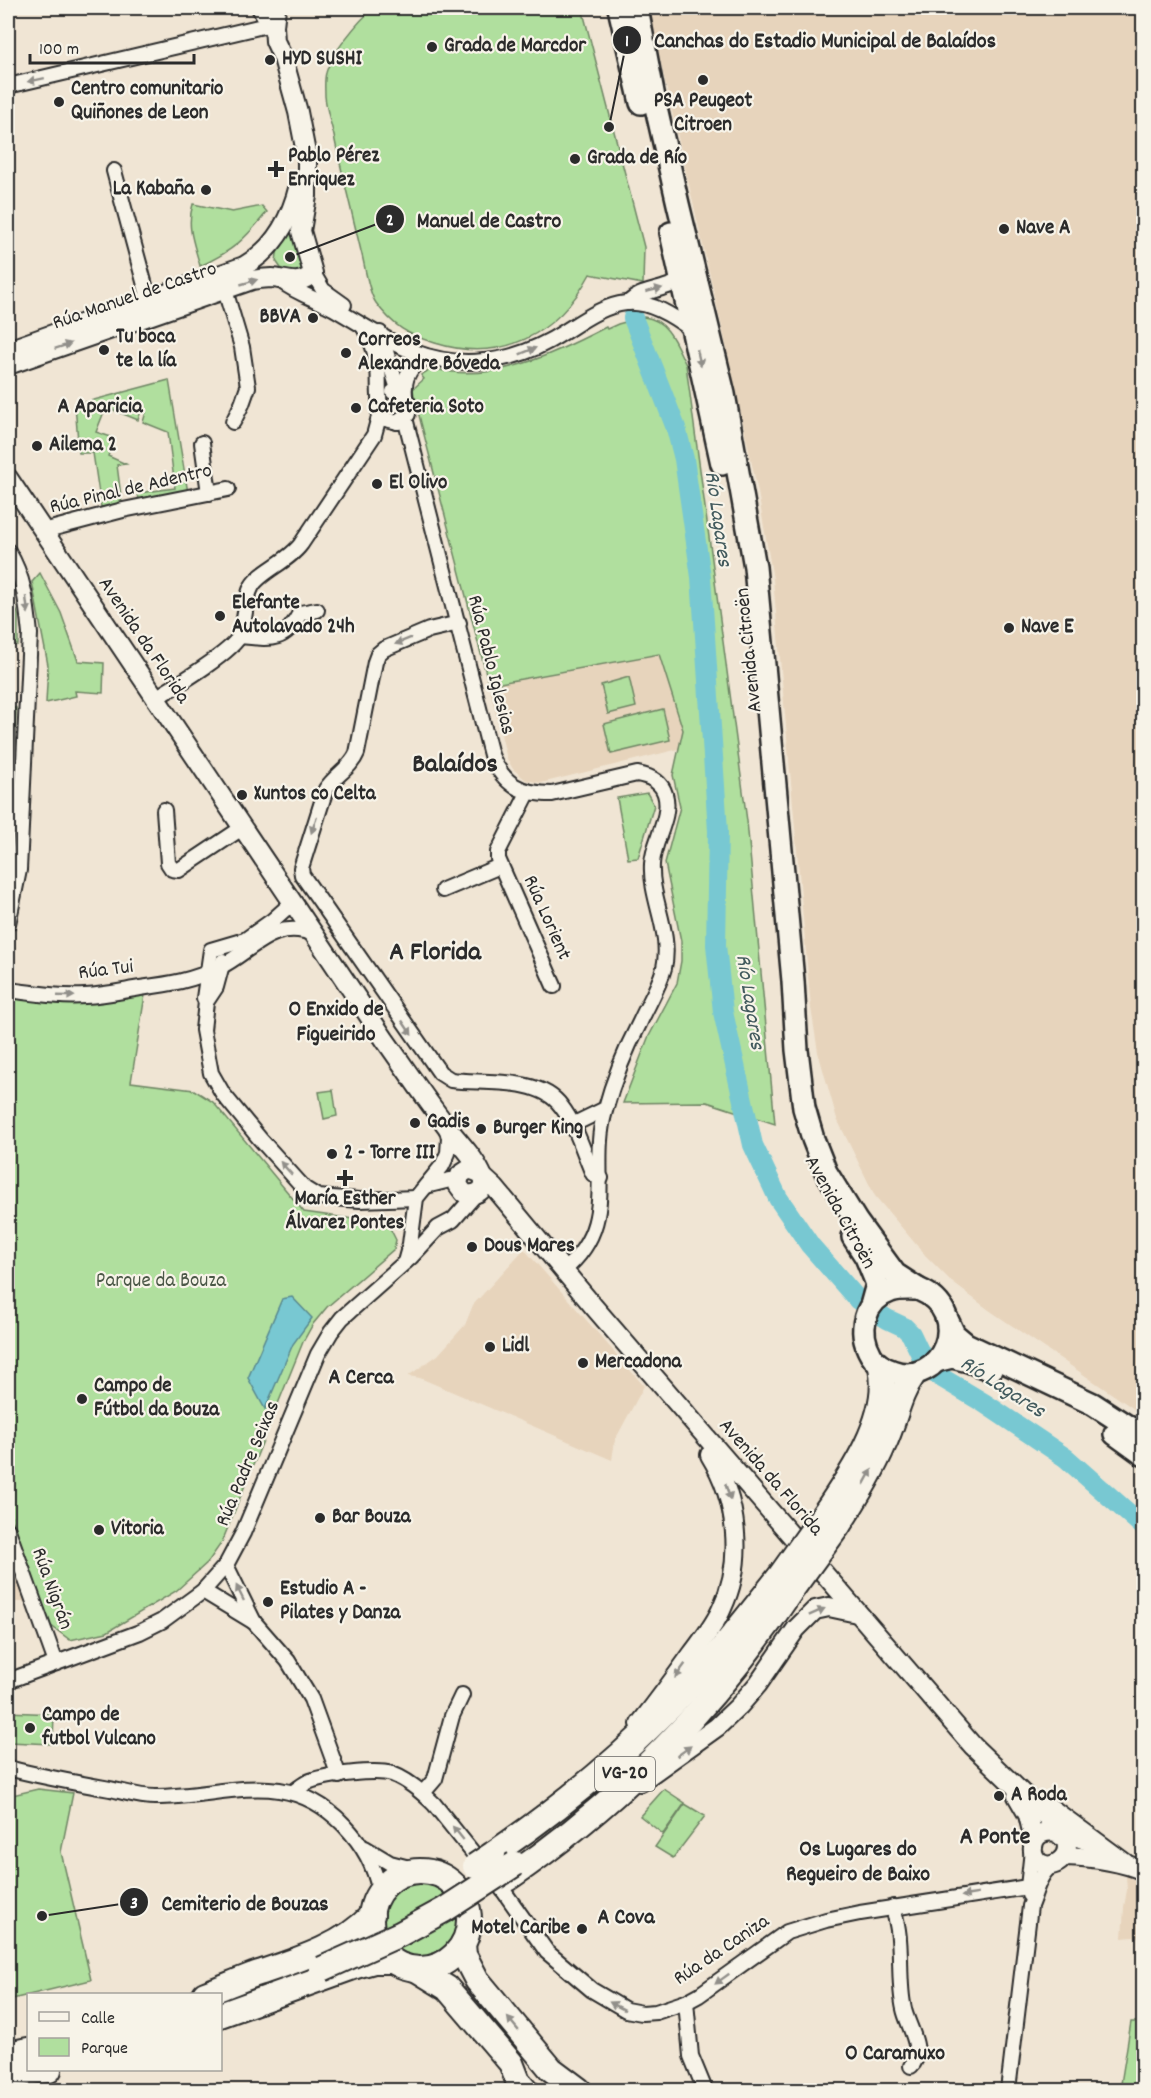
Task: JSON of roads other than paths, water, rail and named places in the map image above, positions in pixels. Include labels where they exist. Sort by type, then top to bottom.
[{"type":"highway","name":"VG-20","points":[[830,1522],[877,1416],[884,1381],[880,1367]]},
{"type":"highway","name":"VG-20","points":[[222,2006],[326,1968],[443,1903],[550,1828],[617,1771],[721,1667],[787,1582],[875,1464],[905,1386],[913,1375]]},
{"type":"highway","points":[[393,1961],[376,1941],[372,1928],[374,1903],[380,1892],[398,1877],[409,1872],[459,1873],[484,1860],[567,1801],[666,1711],[787,1582]]},
{"type":"highway","points":[[469,1917],[473,1907],[569,1835],[658,1755],[741,1662],[787,1582]]},
{"type":"highway","points":[[432,1874],[458,1889],[468,1907],[469,1926],[464,1944],[464,1955],[477,1980],[567,2091]]},
{"type":"highway","points":[[210,1993],[301,1958],[340,1940],[372,1915]]},
{"type":"highway","points":[[416,1969],[438,1966],[448,1961],[464,1944]]},
{"type":"highway","points":[[222,2014],[326,1968],[374,1961],[393,1961],[416,1969],[447,1988],[536,2091]]},
{"type":"highway","name":"VG-20","points":[[222,1997],[326,1968]]},
{"type":"highway","points":[[222,2024],[302,1991],[326,1968]]},
{"type":"highway","points":[[8,2038],[27,2034]]},
{"type":"highway","points":[[8,2044],[27,2041]]},
{"type":"highway","points":[[8,2054],[27,2050]]},
{"type":"highway","points":[[8,2060],[27,2058]]},
{"type":"highway","points":[[511,2063],[518,2081],[526,2091]]},
{"type":"highway","points":[[551,2069],[579,2091]]},
{"type":"highway","points":[[8,2075],[41,2071]]},
{"type":"main road","name":"Avenida Citroën","points":[[620,8],[701,329],[736,531],[750,631],[785,1071],[792,1114],[806,1158],[826,1196],[866,1257],[877,1293]]},
{"type":"main road","name":"Avenida Citroën","points":[[637,8],[678,204],[689,277]]},
{"type":"main road","points":[[273,17],[282,31],[284,58]]},
{"type":"main road","points":[[273,17],[302,129],[307,158],[307,196],[301,231],[313,273],[298,282],[278,279],[270,263],[276,237],[294,204],[301,179],[302,129]]},
{"type":"main road","points":[[276,237],[290,227],[301,231]]},
{"type":"main road","name":"Rúa Manuel de Castro","points":[[8,350],[244,266],[263,254],[276,237]]},
{"type":"main road","name":"Rúa Manuel de Castro","points":[[8,365],[252,280],[278,279]]},
{"type":"main road","name":"Avenida Citroën","points":[[701,329],[726,408],[755,567],[793,981],[796,1050],[804,1108],[826,1172],[857,1222],[895,1274],[918,1289]]},
{"type":"main road","name":"Avenida da Florida","points":[[8,478],[154,699],[314,934],[446,1126],[470,1154],[480,1184],[503,1198],[707,1439],[973,1746],[1050,1820],[1056,1832],[1101,1846]]},
{"type":"main road","points":[[459,1142],[459,1177]]},
{"type":"main road","points":[[459,1177],[469,1169],[480,1184]]},
{"type":"main road","points":[[947,1320],[949,1331],[944,1356],[913,1375],[896,1373],[880,1367],[866,1344],[864,1330],[868,1311],[877,1293],[918,1289],[930,1294],[942,1305],[954,1335],[966,1344],[1093,1404],[1143,1437]]},
{"type":"main road","points":[[944,1356],[968,1361],[1007,1376],[1091,1417],[1143,1455]]},
{"type":"main road","points":[[1030,1374],[1104,1397]]},
{"type":"main road","points":[[567,1801],[634,1732],[698,1646],[723,1608],[731,1578],[736,1532],[728,1491],[720,1470],[707,1450],[707,1439]]},
{"type":"main road","points":[[569,1835],[717,1727],[758,1684],[796,1629],[815,1610],[829,1607],[857,1613]]},
{"type":"main road","name":"Avenida da Florida","points":[[1009,1782],[1028,1815],[1033,1845]]},
{"type":"main road","name":"Avenida da Florida","points":[[1009,1782],[1019,1786],[1125,1863],[1143,1871]]},
{"type":"main road","points":[[1047,1830],[1056,1832],[1066,1842],[1067,1849],[1059,1861],[1039,1862],[1034,1857],[1033,1845],[1039,1834],[1047,1830]]},
{"type":"main road","name":"Avenida da Florida","points":[[1059,1861],[1089,1856],[1125,1863]]},
{"type":"street","points":[[8,86],[273,17]]},
{"type":"street","name":"Rúa Manuel de Castro","points":[[114,171],[149,300]]},
{"type":"street","points":[[313,273],[323,290],[373,322],[381,337],[402,394],[408,400],[409,409],[401,420],[376,432]]},
{"type":"street","points":[[628,303],[634,297],[650,290],[666,287],[689,277]]},
{"type":"street","points":[[278,279],[402,348],[429,357],[470,363],[517,355],[549,341],[613,306],[628,303],[661,311],[701,329]]},
{"type":"street","points":[[225,290],[242,347],[248,387],[233,422]]},
{"type":"street","points":[[154,699],[232,646],[240,636],[251,587],[256,580],[295,552],[376,432],[380,406],[376,358],[362,324]]},
{"type":"street","points":[[402,394],[409,371],[419,361],[429,357]]},
{"type":"street","points":[[380,406],[391,392],[402,394]]},
{"type":"street","points":[[380,406],[385,419],[401,420]]},
{"type":"street","name":"Rúa Pablo Iglesias","points":[[401,420],[459,623],[491,755],[504,778],[515,787],[528,793]]},
{"type":"street","points":[[202,443],[209,493]]},
{"type":"street","name":"Rúa Pinal de Adentro","points":[[43,531],[123,510],[228,489]]},
{"type":"street","points":[[8,551],[16,565],[27,598],[30,634],[19,870],[8,924]]},
{"type":"street","points":[[240,636],[277,637],[285,634],[291,628],[300,613],[317,610]]},
{"type":"street","points":[[459,623],[429,630],[384,649],[378,654],[357,753],[354,760],[330,782],[326,789],[301,868],[303,875],[440,1073],[451,1080],[495,1082],[539,1089],[556,1099],[575,1132],[593,1173],[601,1178]]},
{"type":"street","points":[[528,793],[552,794],[637,774],[647,776],[661,786],[667,802],[652,863],[665,939],[664,968],[632,1038],[605,1109],[600,1148],[601,1178],[598,1211],[588,1243],[577,1260],[563,1271]]},
{"type":"street","name":"Rúa Lorient","points":[[528,793],[498,852],[500,866],[554,986]]},
{"type":"street","points":[[164,810],[168,863],[172,868],[179,870],[242,828]]},
{"type":"street","name":"Rúa Lorient","points":[[444,890],[500,866]]},
{"type":"street","name":"Rúa Tui","points":[[208,973],[211,950],[246,940],[293,902]]},
{"type":"street","name":"Rúa Tui","points":[[265,936],[273,920]]},
{"type":"street","name":"Rúa Tui","points":[[8,990],[84,996],[182,982],[223,966],[265,936],[291,928],[302,929],[314,934]]},
{"type":"street","points":[[205,1000],[216,987],[223,966],[226,945]]},
{"type":"street","points":[[208,973],[203,1030],[211,1073],[223,1094],[305,1189],[318,1197],[416,1202]]},
{"type":"street","points":[[182,982],[205,1000]]},
{"type":"street","points":[[575,1132],[605,1109]]},
{"type":"street","points":[[405,1262],[416,1202],[448,1153],[449,1138],[446,1126]]},
{"type":"street","points":[[575,1132],[589,1147],[600,1148]]},
{"type":"street","points":[[426,1186],[459,1177]]},
{"type":"street","name":"Rúa Padre Seixas","points":[[8,1681],[140,1632],[162,1621],[203,1591],[226,1565],[243,1533],[323,1344],[342,1318],[405,1262],[438,1228],[453,1220],[480,1184]]},
{"type":"street","points":[[416,1202],[422,1219],[438,1228]]},
{"type":"street","name":"Rúa Nigrán","points":[[8,1530],[56,1663]]},
{"type":"street","points":[[226,1565],[254,1622],[288,1661],[311,1699],[339,1776]]},
{"type":"street","points":[[203,1591],[254,1622]]},
{"type":"street","points":[[423,1792],[435,1779],[452,1716],[462,1695]]},
{"type":"street","points":[[8,1768],[48,1778],[153,1797],[268,1788],[293,1792],[325,1807],[374,1855],[390,1863],[432,1874]]},
{"type":"street","name":"Rúa da Caniza","points":[[293,1792],[309,1781],[373,1771],[392,1774],[423,1792],[475,1853],[547,1952],[592,1990],[626,2010],[642,2013],[656,2012],[699,1995],[786,1932],[826,1920],[893,1907],[1028,1887]]},
{"type":"street","points":[[362,1845],[376,1872],[380,1892]]},
{"type":"street","points":[[1008,2091],[1030,1906],[1028,1887],[1033,1845]]},
{"type":"street","points":[[1030,1906],[1041,1878],[1048,1868],[1059,1861]]},
{"type":"street","points":[[893,1907],[898,1930],[902,2002],[915,2046],[914,2063],[911,2066]]},
{"type":"street","points":[[686,2002],[691,2056],[705,2091]]},
{"type":"water","points":[[292,1297],[312,1318],[293,1344],[265,1409],[248,1378],[282,1299]]},
{"type":"waterway","name":"Río Lagares","points":[[633,318],[676,428],[684,459],[701,577],[718,831],[716,945],[723,1012],[753,1145],[778,1198],[810,1245],[858,1300],[904,1327],[911,1334],[921,1355],[937,1375],[984,1403],[1066,1458],[1144,1527]]},
{"type":"place","name":"Grada de Marcdor","points":[[432,47]]},
{"type":"place","name":"HYD SUSHI","points":[[270,60]]},
{"type":"place","name":"PSA Peugeot Citroen","points":[[703,80]]},
{"type":"place","name":"Centro comunitario Quiñones de Leon","points":[[59,102]]},
{"type":"place","name":"Canchas do Estadio Municipal de Balaídos","points":[[609,127]]},
{"type":"place","name":"Grada de Río","points":[[575,159]]},
{"type":"place","name":"Pablo Pérez Enriquez","points":[[276,169]]},
{"type":"place","name":"La Kabaña","points":[[206,190]]},
{"type":"place","name":"Nave A","points":[[1004,229]]},
{"type":"place","name":"Manuel de Castro","points":[[290,257]]},
{"type":"place","name":"BBVA","points":[[313,318]]},
{"type":"place","name":"Tu boca te la lía","points":[[104,350]]},
{"type":"place","name":"Correos Alexandre Bóveda","points":[[346,353]]},
{"type":"place","name":"Cafeteria Soto","points":[[356,408]]},
{"type":"place","name":"Ailema 2","points":[[37,446]]},
{"type":"place","name":"El Olivo","points":[[377,484]]},
{"type":"place","name":"Elefante Autolavado 24h","points":[[220,616]]},
{"type":"place","name":"Nave E","points":[[1009,628]]},
{"type":"place","name":"Xuntos co Celta","points":[[242,795]]},
{"type":"place","name":"Gadis","points":[[415,1123]]},
{"type":"place","name":"Burger King","points":[[481,1129]]},
{"type":"place","name":"2 - Torre III","points":[[332,1154]]},
{"type":"place","name":"María Esther Álvarez Pontes","points":[[345,1178]]},
{"type":"place","name":"Dous Mares","points":[[472,1247]]},
{"type":"place","name":"Lidl","points":[[490,1347]]},
{"type":"place","name":"Mercadona","points":[[583,1363]]},
{"type":"place","name":"Campo de Fútbol da Bouza","points":[[82,1399]]},
{"type":"place","name":"Bar Bouza","points":[[320,1518]]},
{"type":"place","name":"Vitoria","points":[[99,1530]]},
{"type":"place","name":"Estudio A - Pilates y Danza","points":[[268,1602]]},
{"type":"place","name":"Campo de futbol Vulcano","points":[[30,1728]]},
{"type":"place","name":"A Roda","points":[[999,1796]]},
{"type":"place","name":"Cemiterio de Bouzas","points":[[42,1916]]},
{"type":"place","name":"Motel Caribe","points":[[582,1929]]},
{"type":"district","name":"A Aparicia","points":[[100,407]]},
{"type":"district","name":"Balaídos","points":[[455,765]]},
{"type":"district","name":"A Florida","points":[[435,953]]},
{"type":"district","name":"O Enxido de Figueirido","points":[[336,1022]]},
{"type":"district","name":"A Cerca","points":[[361,1378]]},
{"type":"district","name":"A Ponte","points":[[995,1838]]},
{"type":"district","name":"Os Lugares do Regueiro de Baixo","points":[[858,1862]]},
{"type":"district","name":"A Cova","points":[[626,1918]]},
{"type":"district","name":"O Caramuxo","points":[[895,2054]]},
{"type":"park label","name":"Parque da Bouza","points":[[161,1282]]}]
